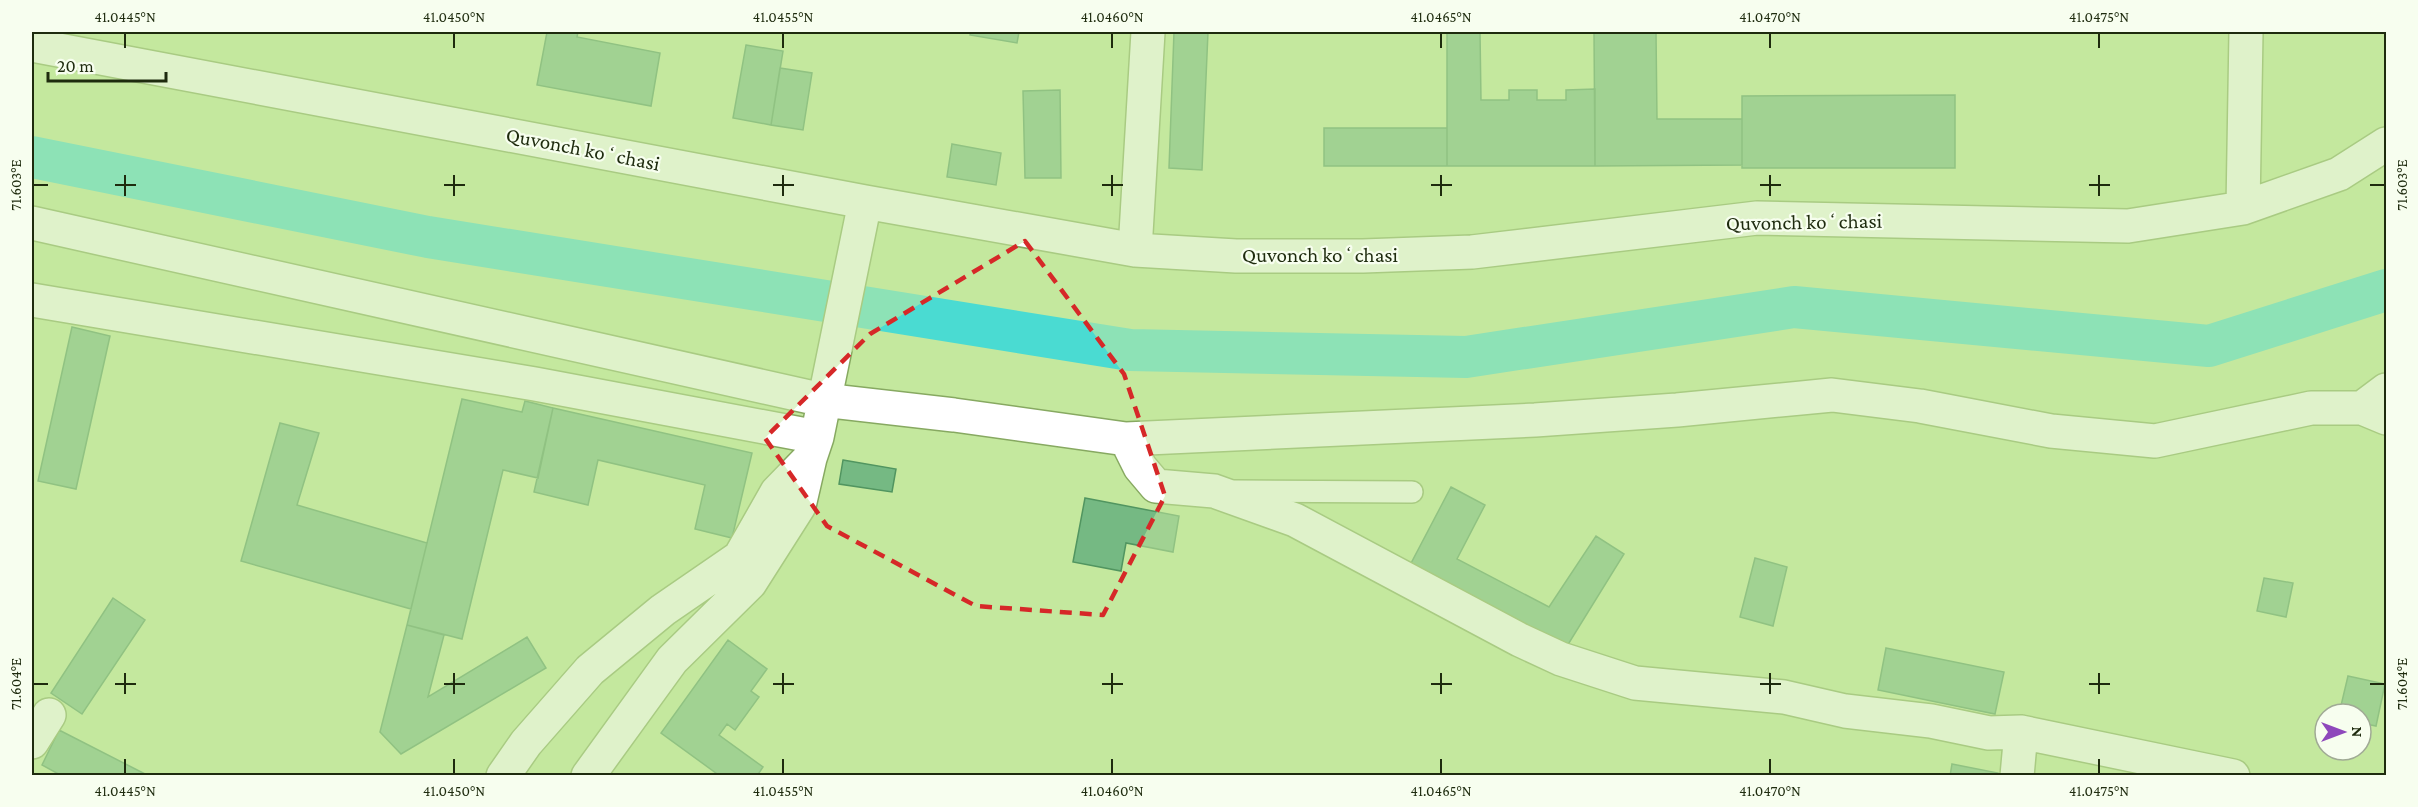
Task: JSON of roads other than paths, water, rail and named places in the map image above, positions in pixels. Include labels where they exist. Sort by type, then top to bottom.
[{"type":"street","points":[[1135,250],[1148,32]]},
{"type":"street","points":[[2243,208],[2246,32]]},
{"type":"street","name":"Quvonch koʻchasi","points":[[32,45],[865,202],[1135,250],[1236,256],[1363,256],[1450,252],[1756,218],[2128,226],[2243,208],[2339,174],[2386,144]]},
{"type":"street","points":[[588,776],[672,660],[750,584],[799,506],[814,448],[865,202]]},
{"type":"street","points":[[32,224],[823,400],[954,415],[1126,439],[1535,420],[1832,395],[1920,406],[2051,432],[2155,441],[2311,408],[2378,405]]},
{"type":"street","points":[[32,300],[535,384],[814,448]]},
{"type":"street","points":[[1126,439],[1140,467],[1156,486],[1214,491],[1295,520],[1520,640],[1561,659],[1635,683],[1784,697],[1845,711],[1931,722],[1989,734],[2021,732],[2233,776]]},
{"type":"street","points":[[502,776],[526,743],[590,670],[663,610],[740,556],[777,492],[814,448]]},
{"type":"street","points":[[2017,776],[2021,732]]},
{"type":"lane","points":[[1214,491],[1412,492]]},
{"type":"waterway","points":[[32,157],[428,237],[1130,350],[1466,357],[1794,307],[2209,346],[2386,290]]}]
